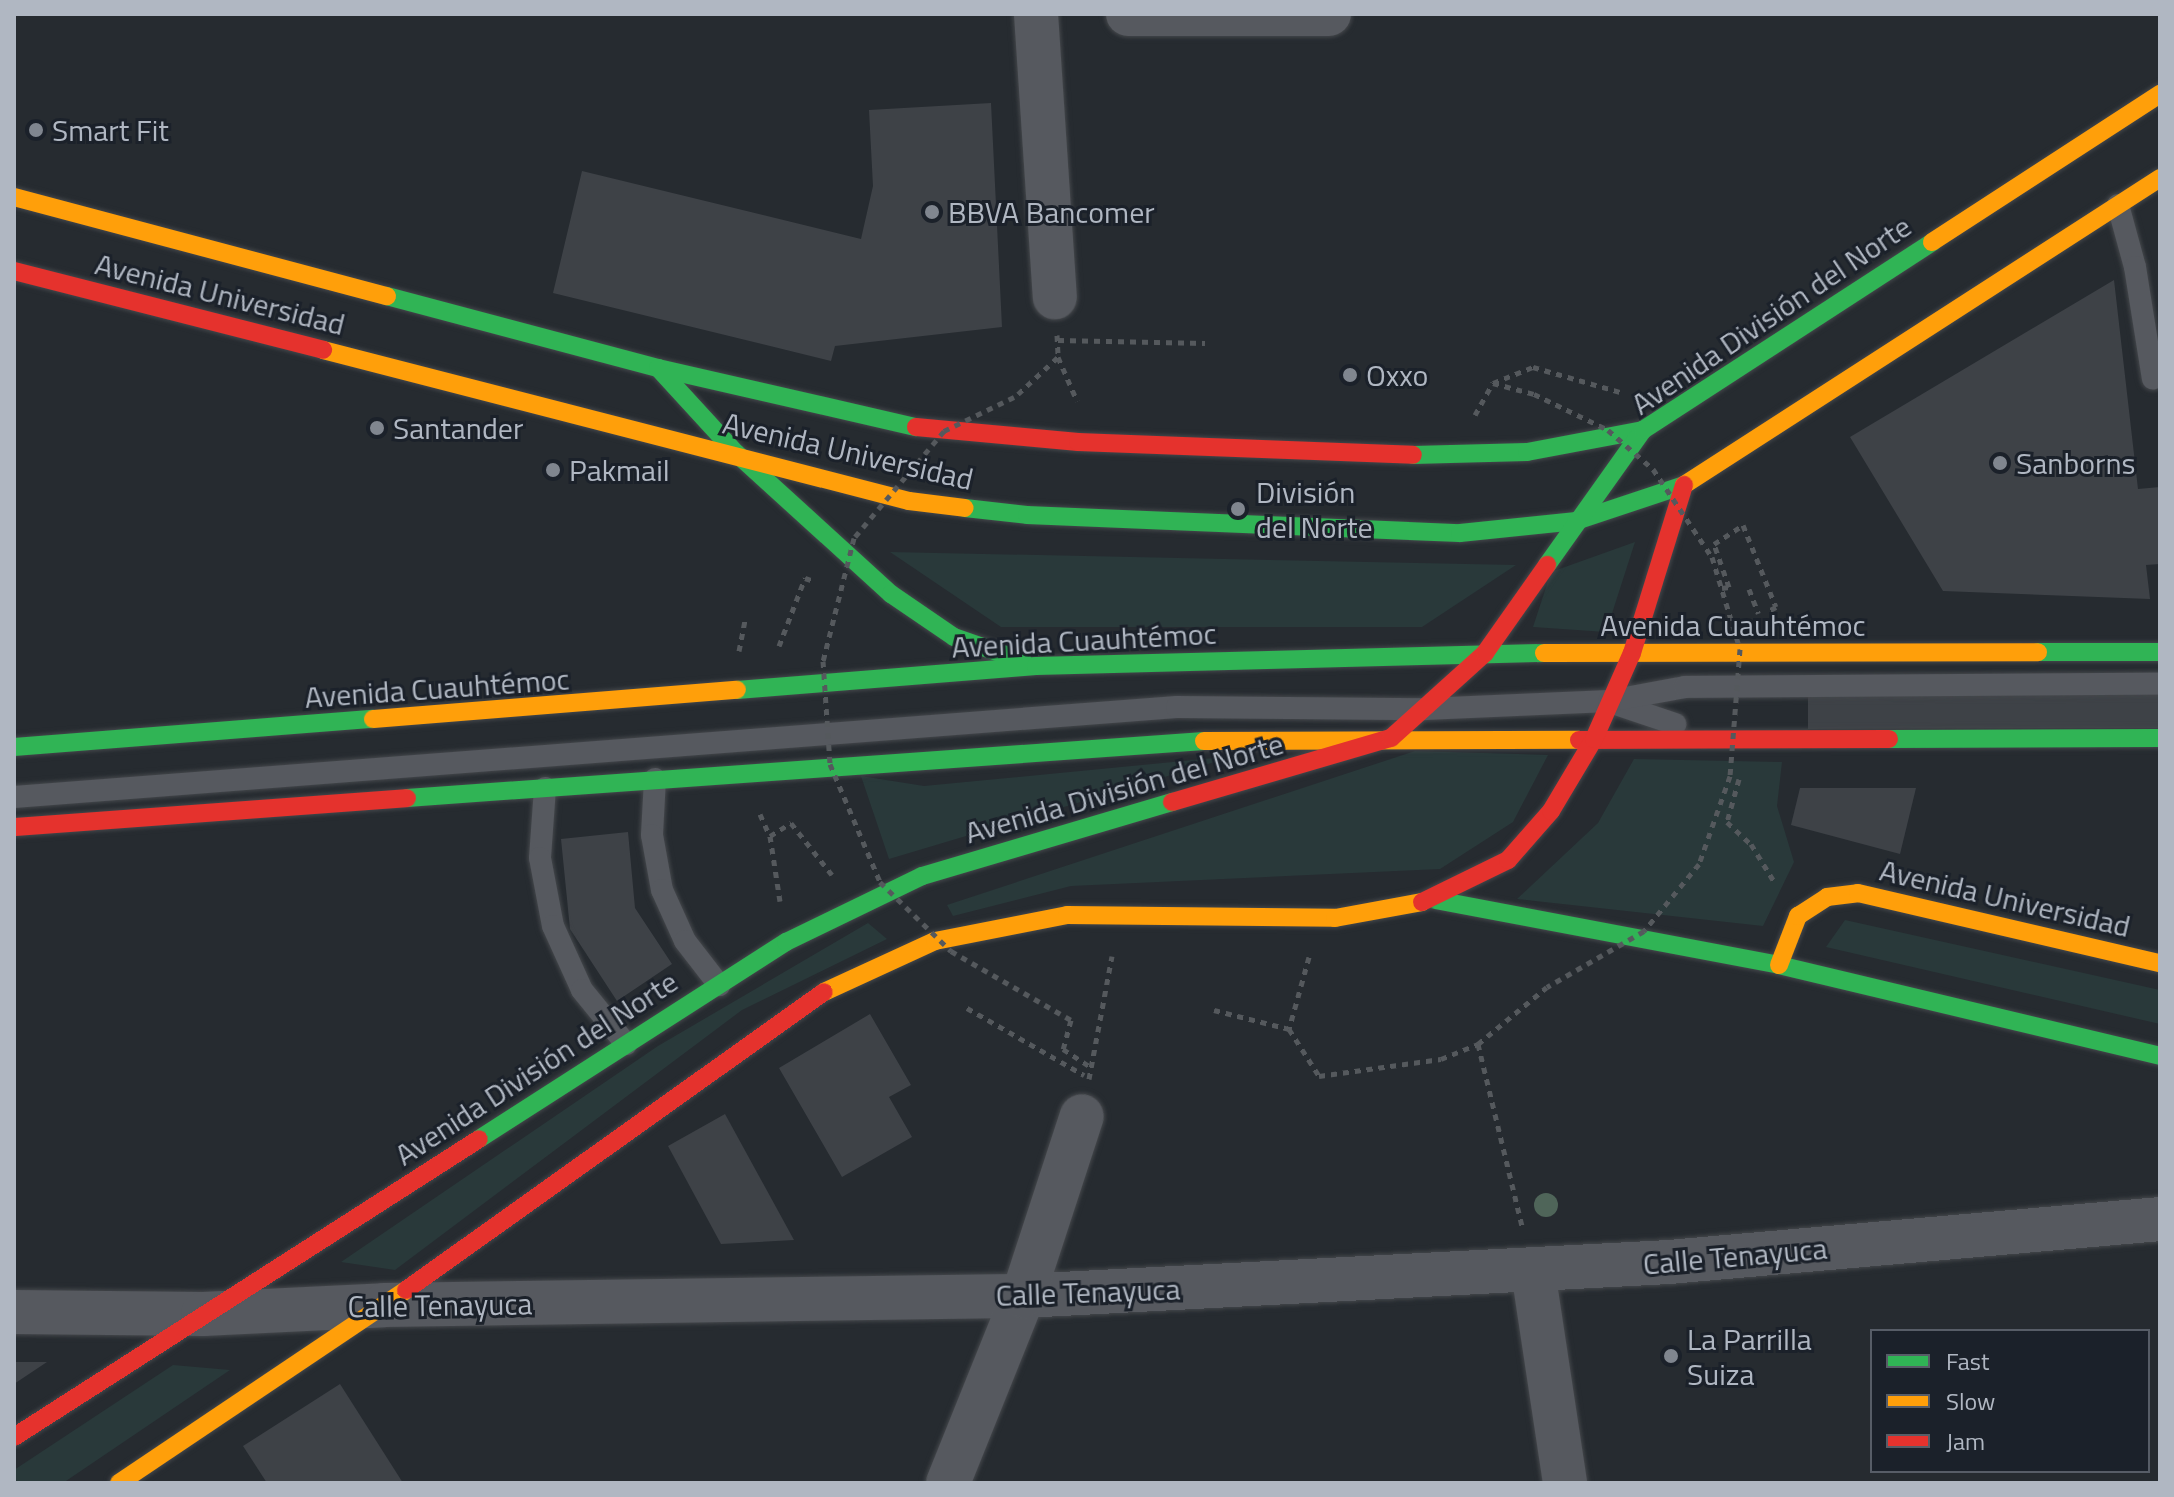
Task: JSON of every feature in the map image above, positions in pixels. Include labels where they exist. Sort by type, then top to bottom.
[{"type":"main road","name":"Avenida División del Norte","points":[[14,1437],[786,942],[922,876],[1391,738],[1485,653],[1643,430],[2160,94]]},
{"type":"main road","points":[[1436,900],[1508,860],[1551,811],[1594,739],[1632,653],[1684,485],[2147,187]]},
{"type":"main road","name":"Avenida Universidad","points":[[14,197],[658,368],[905,426],[1078,442],[1459,457],[1527,452],[1643,430]]},
{"type":"main road","name":"Avenida Universidad","points":[[14,271],[736,453],[909,501],[1027,515],[1460,533],[1576,521],[1684,485]]},
{"type":"main road","points":[[658,368],[736,453],[891,594],[954,637],[1036,666]]},
{"type":"main road","name":"Avenida Cuauhtémoc","points":[[14,747],[1036,666],[1485,653],[2160,652]]},
{"type":"main road","points":[[14,827],[1198,741],[2160,738]]},
{"type":"main road","name":"Avenida Universidad","points":[[1779,965],[1798,916],[1827,897],[1858,893],[2160,963]]},
{"type":"main road","points":[[119,1483],[384,1305],[831,987],[935,941],[1067,915],[1321,918],[1436,900],[1779,965],[2160,1056]]},
{"type":"street","points":[[1036,14],[1055,297]]},
{"type":"street","points":[[1128,14],[1329,14]]},
{"type":"street","points":[[948,1483],[1023,1296],[1085,1097]]},
{"type":"street","name":"Calle Tenayuca","points":[[14,1312],[203,1314],[384,1305],[1023,1296],[1533,1271],[2160,1219]]},
{"type":"street","points":[[1533,1271],[1565,1483]]},
{"type":"lane","points":[[2147,187],[2135,267],[2153,379]]},
{"type":"lane","points":[[14,797],[1177,707],[1425,709],[1609,701],[1685,687],[2160,684]]},
{"type":"lane","points":[[1609,701],[1667,724],[2160,725]]},
{"type":"lane","points":[[655,779],[652,835],[662,890],[685,941],[719,985]]},
{"type":"lane","points":[[545,788],[540,858],[553,926],[582,990],[626,1044]]},
{"type":"path","points":[[1055,297],[1058,357],[1077,397],[1078,442]]},
{"type":"path","points":[[1057,340],[1205,343]]},
{"type":"path","points":[[1058,357],[1014,397],[944,431],[854,538],[823,661],[830,764],[869,866],[951,951],[1071,1020],[1063,1049],[1091,1067]]},
{"type":"path","points":[[1459,457],[1493,383],[1533,367],[1620,392],[1688,399]]},
{"type":"path","points":[[1214,1010],[1289,1029],[1319,1076],[1441,1059],[1478,1044],[1547,987],[1644,931],[1699,864],[1730,776],[1740,649],[1712,557],[1653,469],[1608,430],[1534,394],[1493,383]]},
{"type":"path","points":[[1722,588],[1729,587],[1714,544],[1743,525],[1776,607],[1759,615],[1749,589]]},
{"type":"path","points":[[778,647],[805,578],[841,589]]},
{"type":"path","points":[[1730,776],[1739,778],[1727,822],[1751,844],[1778,889]]},
{"type":"path","points":[[770,836],[791,823],[837,881]]},
{"type":"path","points":[[967,1008],[1085,1097],[1119,915]]},
{"type":"path","points":[[1289,1029],[1321,918]]},
{"type":"path","points":[[1478,1044],[1533,1271]]},
{"type":"shaded area","points":[[1635,542],[1606,632],[1533,627],[1551,572]]},
{"type":"shaded area","points":[[890,552],[1516,565],[1422,627],[1001,627]]},
{"type":"shaded area","points":[[1415,751],[1548,755],[1513,822],[1440,869],[1071,886],[953,916],[947,905]]},
{"type":"shaded area","points":[[1235,756],[889,859],[861,776],[924,786]]},
{"type":"shaded area","points":[[1634,759],[1782,762],[1777,806],[1794,862],[1763,926],[1517,899],[1598,823]]},
{"type":"shaded area","points":[[1845,920],[2160,990],[2160,1024],[1826,947]]},
{"type":"shaded area","points":[[868,923],[887,939],[742,1010],[395,1270],[341,1262],[658,1046]]},
{"type":"shaded area","points":[[173,1365],[230,1370],[63,1483],[14,1483],[14,1470]]},
{"type":"building","points":[[991,103],[1002,327],[835,346],[831,361],[553,293],[582,171],[861,239],[873,186],[869,110]]},
{"type":"building","name":"Sanborns","points":[[2114,280],[2138,489],[2160,487],[2160,564],[2146,565],[2150,599],[1943,591],[1850,437]]},
{"type":"building","points":[[2160,685],[2160,728],[1808,729],[1808,686]]},
{"type":"building","points":[[1800,788],[1916,788],[1900,854],[1791,825]]},
{"type":"building","points":[[628,832],[635,908],[672,964],[617,1001],[570,929],[561,839]]},
{"type":"building","points":[[870,1014],[911,1085],[889,1097],[912,1137],[842,1177],[779,1068]]},
{"type":"building","points":[[725,1114],[794,1240],[721,1244],[668,1146]]},
{"type":"building","points":[[14,1362],[47,1362],[14,1384]]},
{"type":"building","points":[[340,1384],[403,1483],[267,1483],[243,1446]]},
{"type":"traffic: fast","points":[[1547,565],[1643,430],[1932,242]]},
{"type":"traffic: fast","points":[[387,296],[658,368],[916,427]]},
{"type":"traffic: fast","points":[[658,368],[736,453],[891,594],[954,637],[1023,661]]},
{"type":"traffic: fast","points":[[1413,455],[1527,452],[1643,430]]},
{"type":"traffic: fast","points":[[965,508],[1027,515],[1460,533],[1576,521],[1684,485]]},
{"type":"traffic: fast","points":[[2038,652],[2160,652]]},
{"type":"traffic: fast","points":[[737,690],[1036,666],[1544,653]]},
{"type":"traffic: fast","points":[[14,747],[373,719]]},
{"type":"traffic: fast","points":[[1889,739],[2160,738]]},
{"type":"traffic: fast","points":[[407,798],[1204,741]]},
{"type":"traffic: fast","points":[[479,1139],[786,942],[922,876],[1172,802]]},
{"type":"traffic: fast","points":[[1436,900],[1779,965],[2160,1056]]},
{"type":"traffic: slow","points":[[1932,242],[2160,94]]},
{"type":"traffic: slow","points":[[1684,485],[2160,178]]},
{"type":"traffic: slow","points":[[14,197],[387,296]]},
{"type":"traffic: slow","points":[[323,350],[909,501],[965,508]]},
{"type":"traffic: slow","points":[[1544,653],[2038,652]]},
{"type":"traffic: slow","points":[[373,719],[737,690]]},
{"type":"traffic: slow","points":[[1204,741],[1579,740]]},
{"type":"traffic: slow","points":[[1779,965],[1798,916],[1827,897],[1858,893],[2160,963]]},
{"type":"traffic: slow","points":[[824,992],[935,941],[1067,915],[1335,918],[1422,902]]},
{"type":"traffic: slow","points":[[119,1483],[406,1290]]},
{"type":"traffic: jam","points":[[14,271],[323,350]]},
{"type":"traffic: jam","points":[[916,427],[1078,442],[1413,455]]},
{"type":"traffic: jam","points":[[1422,902],[1508,860],[1551,811],[1594,739],[1632,653],[1684,485]]},
{"type":"traffic: jam","points":[[1172,802],[1391,738],[1485,653],[1547,565]]},
{"type":"traffic: jam","points":[[1579,740],[1889,739]]},
{"type":"traffic: jam","points":[[14,827],[407,798]]},
{"type":"traffic: jam","points":[[406,1290],[824,992]]},
{"type":"traffic: jam","points":[[14,1437],[479,1139]]},
{"type":"place","name":"Smart Fit","points":[[36,130]]},
{"type":"place","name":"BBVA Bancomer","points":[[932,212]]},
{"type":"place","name":"Oxxo","points":[[1350,375]]},
{"type":"place","name":"Santander","points":[[377,428]]},
{"type":"place","name":"Sanborns","points":[[2000,463]]},
{"type":"place","name":"Pakmail","points":[[553,470]]},
{"type":"place","name":"División del Norte","points":[[1238,509]]},
{"type":"place","name":"La Parrilla Suiza","points":[[1671,1356]]}]
